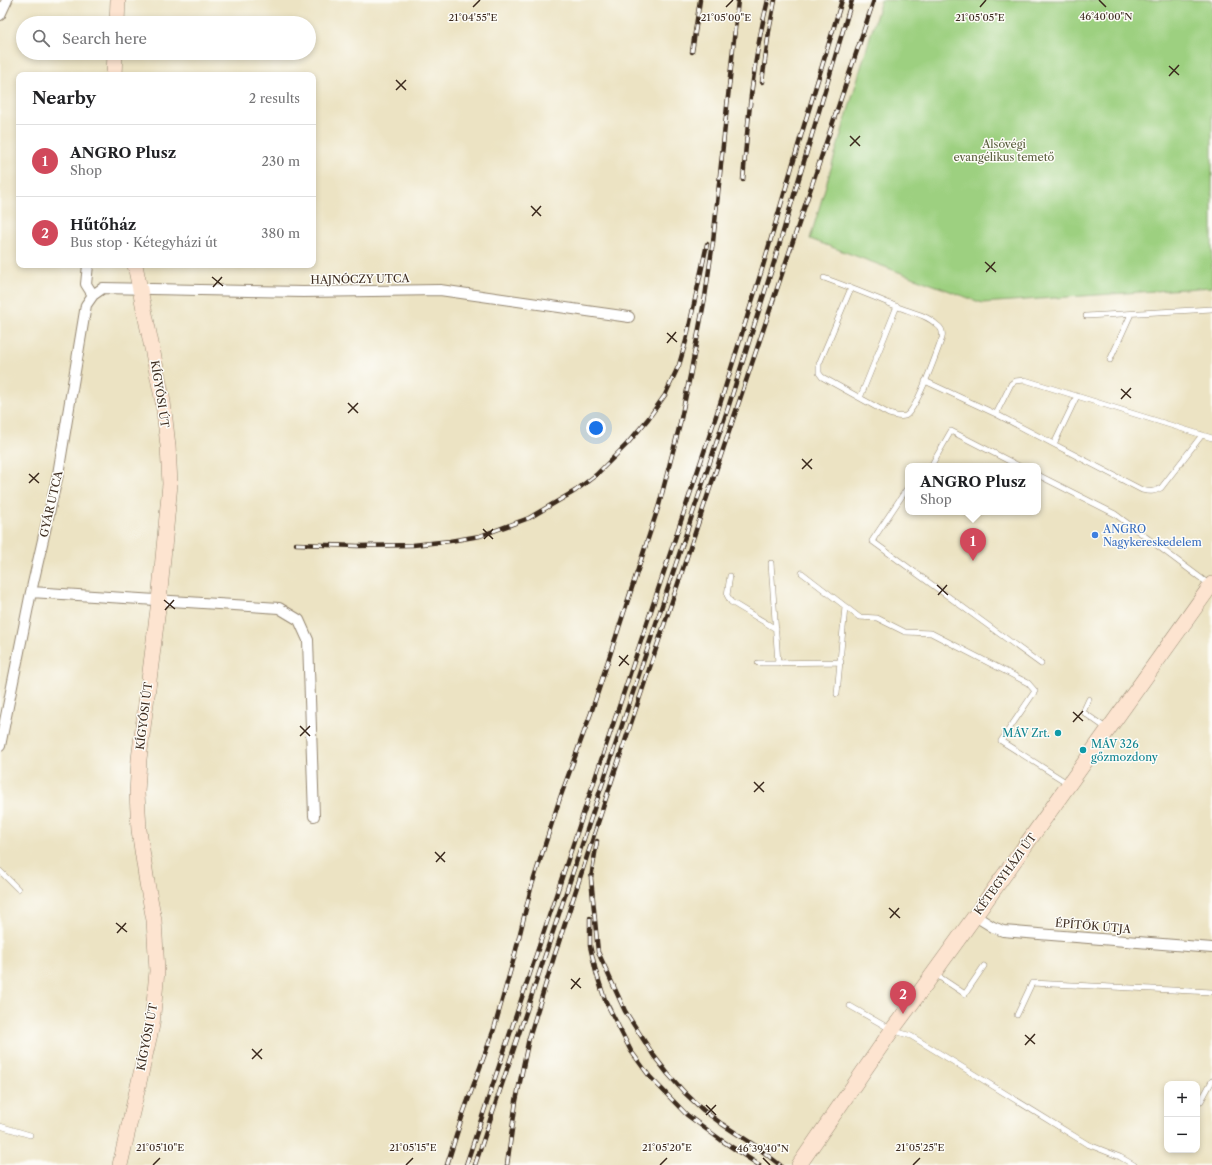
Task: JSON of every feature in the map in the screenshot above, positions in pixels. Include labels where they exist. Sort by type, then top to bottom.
[{"type":"main road","points":[[117,16],[118,0]]},
{"type":"main road","points":[[114,72],[115,60]]},
{"type":"main road","name":"KÍGYÓSI ÚT","points":[[120,1165],[152,1025],[157,971],[154,920],[139,830],[137,793],[139,758],[159,601],[170,484],[168,446],[163,402],[136,268]]},
{"type":"main road","name":"KÉTEGYHÁZI ÚT","points":[[799,1165],[892,1030],[1070,784],[1211,585]]},
{"type":"street","points":[[0,15],[7,0]]},
{"type":"street","points":[[88,268],[86,284],[93,295]]},
{"type":"street","name":"HAJNÓCZY UTCA","points":[[93,295],[103,288],[303,292],[440,290],[628,317]]},
{"type":"street","name":"GYÁR UTCA","points":[[0,746],[31,592],[58,474],[86,305],[93,295]]},
{"type":"street","points":[[31,592],[279,608],[299,620],[308,640],[314,816]]},
{"type":"street","name":"ÉPÍTŐK ÚTJA","points":[[975,916],[1003,931],[1212,948]]},
{"type":"lane","points":[[824,278],[851,288],[925,317],[941,328],[942,338],[925,381],[912,408],[905,416],[899,417],[889,414],[822,377],[819,373],[819,364],[851,288]]},
{"type":"lane","points":[[860,398],[897,306]]},
{"type":"lane","points":[[1086,316],[1212,309]]},
{"type":"lane","points":[[1110,360],[1130,314]]},
{"type":"lane","points":[[996,414],[1011,384],[1015,381],[1025,380],[1212,438]]},
{"type":"lane","points":[[925,381],[996,414],[1142,490],[1149,492],[1156,491],[1161,488],[1202,435]]},
{"type":"lane","points":[[1054,444],[1077,396]]},
{"type":"lane","points":[[933,463],[950,431],[1013,463]]},
{"type":"lane","points":[[1041,477],[1115,514],[1211,585]]},
{"type":"lane","points":[[905,492],[872,541],[1042,664]]},
{"type":"lane","points":[[771,563],[778,663]]},
{"type":"lane","points":[[802,573],[859,617],[876,618],[905,632],[931,633],[1028,683],[1035,691],[1002,741],[1070,784]]},
{"type":"lane","points":[[730,576],[727,595],[731,602],[776,629]]},
{"type":"lane","points":[[837,694],[845,607]]},
{"type":"lane","points":[[758,663],[841,662]]},
{"type":"lane","points":[[1089,699],[1083,712],[1108,730]]},
{"type":"lane","points":[[0,871],[18,889]]},
{"type":"lane","points":[[934,973],[965,994],[984,966]]},
{"type":"lane","points":[[1017,1015],[1032,983],[1212,992]]},
{"type":"lane","points":[[850,1006],[892,1030],[911,1036],[1087,1144],[1120,1157],[1134,1165]]},
{"type":"lane","points":[[1201,1101],[1212,1081]]},
{"type":"lane","points":[[0,1126],[30,1135]]},
{"type":"green space","name":"Alsóvégi evangélikus temető","points":[[881,0],[1212,0],[1212,287],[982,303],[810,239]]},
{"type":"railway","points":[[692,52],[700,0]]},
{"type":"railway","points":[[447,1165],[463,1114],[494,1029],[514,958],[531,888],[560,798],[591,713],[659,505],[679,428],[705,297],[713,242],[738,0]]},
{"type":"railway","points":[[743,180],[749,112],[758,45],[768,0]]},
{"type":"railway","points":[[762,82],[775,0]]},
{"type":"railway","points":[[466,1165],[720,404],[763,266],[842,0]]},
{"type":"railway","points":[[475,1165],[728,408],[772,269],[852,0]]},
{"type":"railway","points":[[507,1165],[516,1101],[529,1038],[554,957],[874,0]]},
{"type":"railway","points":[[296,544],[358,546],[413,545],[480,536],[529,518],[575,491],[596,475],[627,444],[648,419],[665,395],[679,365],[686,341],[707,244]]},
{"type":"railway","points":[[597,841],[591,878],[598,952],[625,1011],[654,1056],[685,1093],[703,1110],[757,1147],[780,1165]]},
{"type":"railway","points":[[590,918],[590,946],[596,972],[605,1000],[631,1051],[650,1077],[687,1115],[759,1165]]},
{"type":"place","name":"ANGRO Nagykereskedelem","points":[[1095,535]]},
{"type":"place","name":"ANGRO Plusz","points":[[973,561]]},
{"type":"place","name":"MÁV Zrt.","points":[[1058,733]]},
{"type":"place","name":"MÁV 326 gőzmozdony","points":[[1083,750]]},
{"type":"place","name":"Hűtőház","points":[[903,1014]]}]
